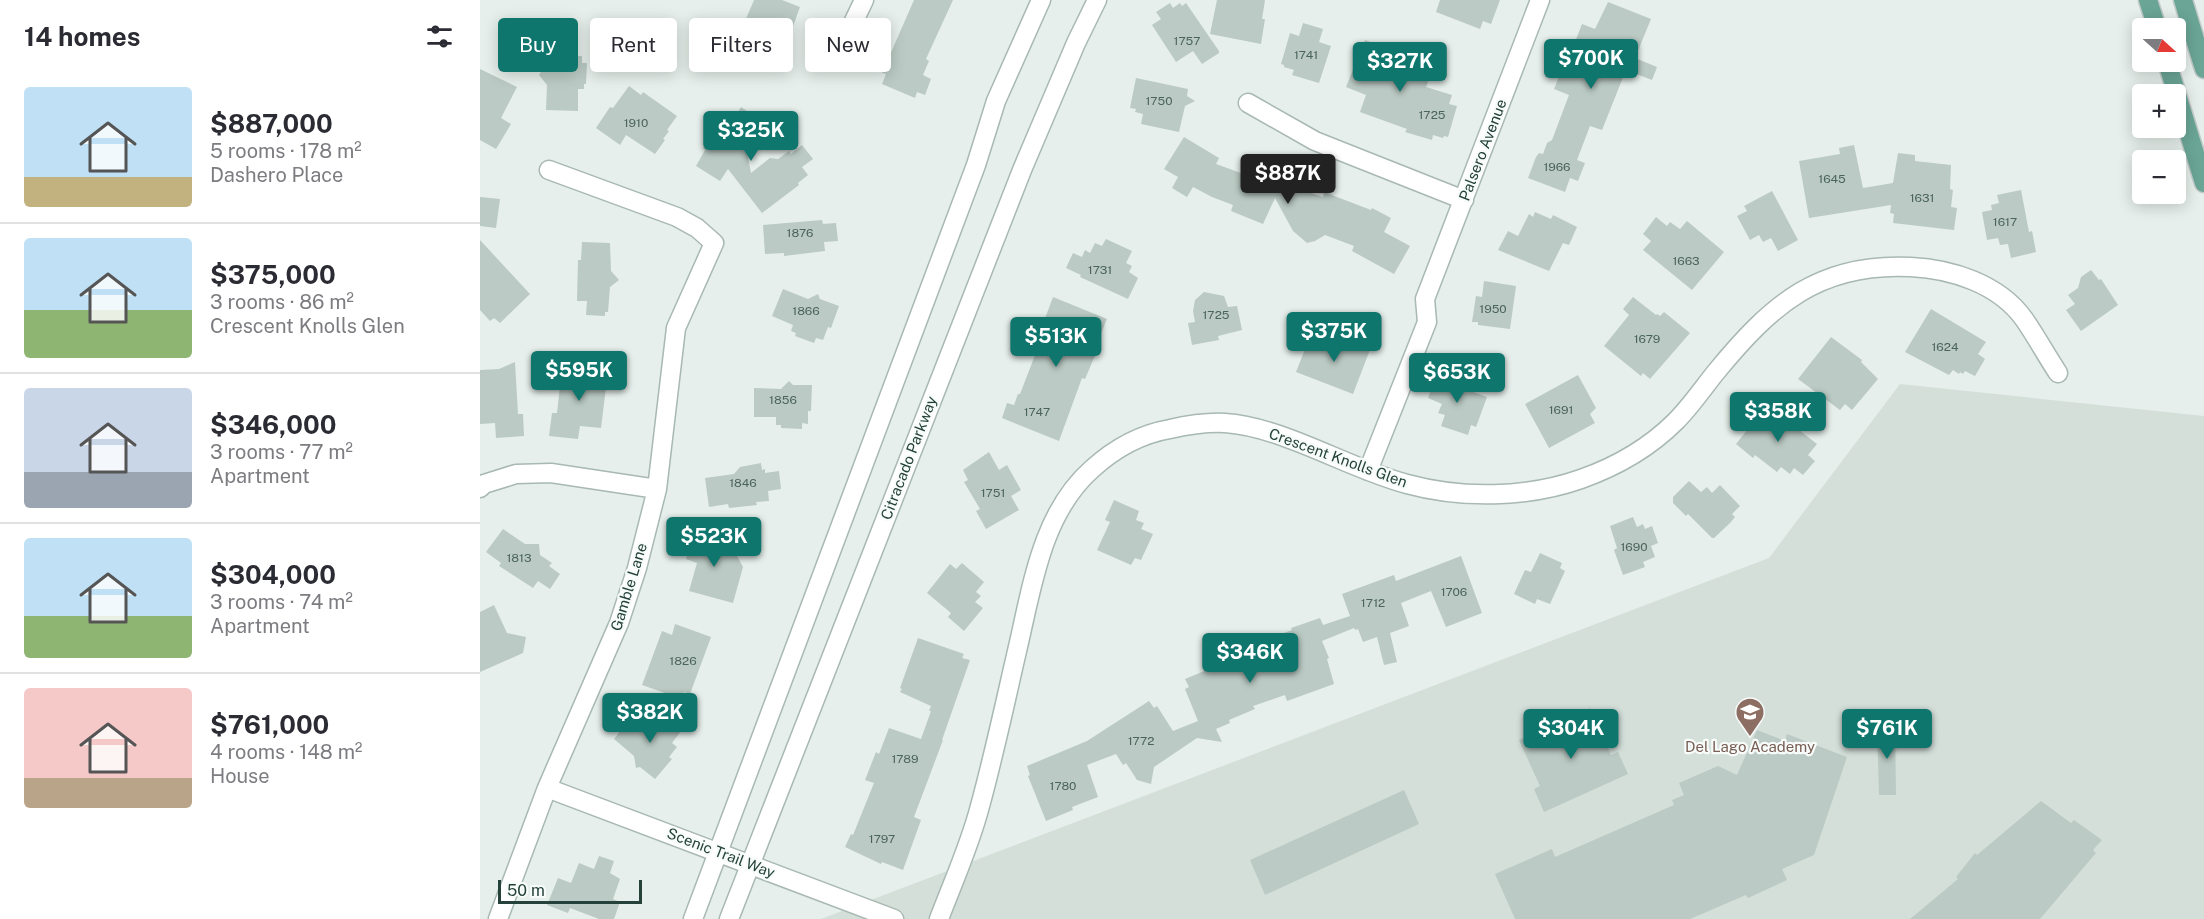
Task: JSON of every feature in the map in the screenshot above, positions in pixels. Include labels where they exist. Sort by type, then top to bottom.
[{"type":"main road","points":[[2148,0],[2154,18]]},
{"type":"main road","points":[[2183,0],[2204,69]]},
{"type":"main road","points":[[2170,72],[2204,183]]},
{"type":"street","points":[[856,18],[864,0]]},
{"type":"street","points":[[693,919],[976,165],[996,101],[1041,0]]},
{"type":"street","name":"Citracado Parkway","points":[[729,919],[1022,170],[1076,43],[1097,0]]},
{"type":"street","name":"Palsero Avenue","points":[[1368,471],[1427,322],[1425,299],[1540,0]]},
{"type":"street","points":[[1248,103],[1315,141],[1464,200]]},
{"type":"street","name":"Gamble Lane","points":[[498,919],[547,789],[619,623],[637,568],[657,489],[676,327],[714,243],[697,228],[677,217],[549,170]]},
{"type":"street","name":"Crescent Knolls Glen","points":[[939,919],[979,813],[1036,572],[1055,518],[1067,497],[1090,471],[1114,452],[1138,438],[1193,424],[1226,423],[1254,428],[1279,436],[1408,485],[1471,494],[1503,494],[1544,489],[1583,478],[1614,465],[1645,447],[1676,421],[1736,348],[1766,316],[1786,300],[1809,286],[1862,269],[1887,266],[1945,271],[1972,280],[1998,294],[2022,316],[2058,373]]},
{"type":"street","points":[[480,488],[484,484],[516,474],[551,473],[657,489]]},
{"type":"street","name":"Scenic Trail Way","points":[[547,789],[894,919]]},
{"type":"shaded area","name":"Del Lago Academy","points":[[1900,384],[2204,416],[2204,919],[821,919],[1769,558]]},
{"type":"building","points":[[754,0],[782,0],[800,7],[793,26],[793,18],[746,18]]},
{"type":"building","points":[[914,0],[953,0],[926,59],[929,61],[923,75],[931,79],[925,95],[917,92],[915,98],[882,84],[886,74],[882,72],[891,72],[891,52]]},
{"type":"building","points":[[1217,0],[1265,0],[1261,44],[1210,34]]},
{"type":"building","points":[[1440,0],[1500,0],[1491,24],[1483,21],[1480,29],[1436,12]]},
{"type":"building","points":[[1608,2],[1651,19],[1635,58],[1657,67],[1652,80],[1626,70],[1602,130],[1590,126],[1577,160],[1585,163],[1578,181],[1570,178],[1565,192],[1528,178],[1536,157],[1539,153],[1543,154],[1547,143],[1552,140],[1569,95],[1554,89],[1582,24],[1595,29]]},
{"type":"building","points":[[1170,3],[1173,8],[1180,3],[1182,6],[1186,3],[1219,53],[1202,64],[1193,51],[1176,62],[1152,25],[1161,19],[1156,12]]},
{"type":"building","points":[[1303,23],[1323,29],[1319,42],[1331,46],[1319,83],[1292,75],[1294,70],[1281,64],[1290,33],[1299,36]]},
{"type":"building","points":[[1365,40],[1403,54],[1400,62],[1431,74],[1426,87],[1452,95],[1449,104],[1457,106],[1448,137],[1433,135],[1432,140],[1405,132],[1407,129],[1360,112],[1366,95],[1346,87]]},
{"type":"building","points":[[578,56],[582,56],[582,63],[587,63],[586,84],[584,84],[584,89],[578,89],[578,111],[546,110],[547,85],[539,75],[541,72],[578,72]]},
{"type":"building","points":[[480,69],[517,87],[501,118],[511,124],[496,149],[480,140]]},
{"type":"building","points":[[1136,78],[1188,89],[1187,96],[1195,101],[1185,106],[1179,132],[1141,124],[1143,114],[1130,108]]},
{"type":"building","points":[[629,86],[641,95],[643,92],[677,116],[655,154],[626,135],[620,145],[596,128],[610,107],[613,108]]},
{"type":"building","points":[[741,107],[756,117],[745,142],[751,173],[770,158],[778,159],[789,151],[791,154],[802,145],[813,159],[802,167],[808,175],[798,183],[799,185],[762,213],[728,169],[720,181],[696,166],[717,124],[719,125],[726,114],[734,119]]},
{"type":"building","points":[[1184,137],[1219,158],[1216,164],[1263,181],[1268,168],[1288,176],[1285,184],[1323,197],[1324,192],[1371,210],[1372,208],[1391,218],[1384,232],[1410,246],[1394,274],[1352,251],[1354,246],[1325,235],[1307,243],[1293,231],[1275,198],[1263,224],[1231,211],[1233,205],[1193,187],[1187,197],[1172,188],[1178,177],[1164,169]]},
{"type":"building","points":[[1854,145],[1863,188],[1893,183],[1898,153],[1915,155],[1915,161],[1951,165],[1950,189],[1953,190],[1951,207],[1957,208],[1954,230],[1893,223],[1894,214],[1890,213],[1891,205],[1809,218],[1799,161],[1840,154],[1839,148]]},
{"type":"building","points":[[2021,190],[2029,232],[2032,231],[2036,252],[2011,258],[2008,244],[2000,245],[1998,238],[1987,240],[1982,212],[1992,210],[1991,205],[1999,203],[1997,195]]},
{"type":"building","points":[[1772,191],[1798,240],[1778,251],[1771,238],[1763,242],[1759,235],[1750,240],[1737,216],[1747,211],[1744,206]]},
{"type":"building","points":[[480,197],[500,199],[496,228],[480,226]]},
{"type":"building","points":[[1535,212],[1551,219],[1553,215],[1577,227],[1569,245],[1563,243],[1549,271],[1498,250],[1508,231],[1518,236],[1529,214],[1533,217]]},
{"type":"building","points":[[1656,217],[1667,226],[1670,222],[1680,229],[1687,221],[1724,252],[1692,290],[1643,250],[1651,241],[1643,234]]},
{"type":"building","points":[[822,220],[823,224],[836,223],[838,241],[824,242],[825,251],[784,256],[784,253],[765,254],[763,225]]},
{"type":"building","points":[[1106,239],[1132,251],[1126,263],[1132,266],[1129,272],[1138,278],[1128,299],[1066,268],[1073,253],[1082,257],[1085,250],[1090,253],[1095,243],[1102,246]]},
{"type":"building","points":[[480,240],[530,294],[500,323],[494,318],[490,321],[480,310]]},
{"type":"building","points":[[582,242],[610,243],[611,271],[619,280],[610,287],[608,312],[605,312],[605,316],[586,315],[587,301],[577,301],[578,260],[581,260]]},
{"type":"building","points":[[2091,270],[2099,280],[2101,279],[2118,305],[2081,331],[2066,310],[2075,304],[2068,295],[2078,288],[2081,277]]},
{"type":"building","points":[[1484,281],[1516,286],[1510,329],[1478,325],[1478,322],[1472,322],[1476,296],[1482,297]]},
{"type":"building","points":[[783,289],[808,299],[818,294],[820,299],[839,306],[831,328],[828,327],[823,340],[816,338],[814,343],[795,336],[796,333],[791,331],[793,325],[772,316]]},
{"type":"building","points":[[1204,292],[1224,296],[1228,307],[1237,306],[1242,330],[1218,336],[1219,340],[1192,345],[1188,323],[1195,322],[1193,311],[1195,300]]},
{"type":"building","points":[[1053,297],[1107,319],[1094,350],[1097,351],[1085,379],[1082,378],[1059,441],[1002,418],[1007,403],[1014,405],[1020,394],[1037,350],[1029,346],[1039,322],[1043,324]]},
{"type":"building","points":[[1633,297],[1656,315],[1660,316],[1664,312],[1690,333],[1650,379],[1643,373],[1641,376],[1604,346],[1629,315],[1623,309]]},
{"type":"building","points":[[1931,309],[1986,342],[1978,354],[1985,359],[1975,376],[1965,371],[1959,374],[1953,370],[1949,375],[1905,352]]},
{"type":"building","points":[[1311,334],[1347,347],[1350,339],[1371,347],[1353,394],[1296,372]]},
{"type":"building","points":[[1831,337],[1862,360],[1861,362],[1878,379],[1852,410],[1845,404],[1840,410],[1798,379]]},
{"type":"building","points":[[515,362],[518,414],[523,414],[524,436],[496,438],[495,423],[480,424],[480,370],[499,369]]},
{"type":"building","points":[[562,368],[608,371],[601,428],[580,426],[578,439],[549,436],[552,413],[557,413]]},
{"type":"building","points":[[1437,373],[1458,381],[1457,386],[1487,397],[1476,427],[1471,425],[1468,435],[1441,426],[1445,415],[1438,413],[1442,404],[1428,398]]},
{"type":"building","points":[[1578,375],[1596,408],[1590,414],[1595,423],[1549,448],[1525,404]]},
{"type":"building","points":[[789,381],[793,385],[812,385],[808,424],[802,423],[802,429],[781,428],[781,425],[776,425],[776,417],[754,417],[754,388],[781,389]]},
{"type":"building","points":[[1767,405],[1817,444],[1808,455],[1815,461],[1803,475],[1794,468],[1790,474],[1781,467],[1777,472],[1755,455],[1753,458],[1736,444]]},
{"type":"building","points":[[989,452],[999,470],[1007,465],[1021,490],[1011,496],[1019,510],[986,529],[976,511],[980,509],[964,482],[968,480],[963,470]]},
{"type":"building","points":[[761,463],[765,473],[779,471],[781,489],[768,491],[769,501],[756,502],[757,505],[729,508],[728,504],[709,507],[705,478],[734,474],[740,467]]},
{"type":"building","points":[[1689,481],[1701,492],[1707,487],[1712,493],[1720,485],[1740,506],[1732,514],[1735,517],[1714,538],[1673,503],[1673,497]]},
{"type":"building","points":[[1114,500],[1139,511],[1136,520],[1144,523],[1141,529],[1153,534],[1141,560],[1135,558],[1131,565],[1097,550],[1110,522],[1105,520]]},
{"type":"building","points":[[1633,517],[1637,527],[1643,524],[1645,529],[1652,526],[1658,543],[1651,546],[1655,557],[1643,562],[1645,567],[1623,575],[1614,550],[1617,548],[1610,526]]},
{"type":"building","points":[[503,529],[525,544],[539,544],[540,555],[552,563],[549,566],[560,574],[550,589],[538,581],[533,588],[499,566],[501,563],[486,552]]},
{"type":"building","points":[[694,531],[718,538],[717,541],[731,545],[743,567],[733,603],[689,591],[697,563],[686,559]]},
{"type":"building","points":[[1540,553],[1562,563],[1560,568],[1565,571],[1550,604],[1537,599],[1535,604],[1514,594],[1525,570],[1531,572]]},
{"type":"building","points":[[1461,556],[1482,613],[1446,627],[1431,591],[1401,603],[1409,626],[1390,633],[1397,662],[1384,665],[1377,637],[1363,642],[1358,629],[1354,628],[1322,641],[1329,658],[1327,659],[1334,684],[1287,701],[1285,695],[1253,706],[1255,709],[1229,720],[1230,723],[1216,729],[1222,742],[1197,738],[1154,767],[1151,784],[1137,780],[1126,763],[1123,765],[1116,754],[1087,765],[1098,797],[1072,807],[1073,810],[1046,821],[1028,776],[1030,775],[1027,766],[1087,741],[1149,701],[1154,708],[1157,706],[1173,731],[1198,721],[1185,689],[1189,687],[1185,679],[1265,646],[1263,641],[1292,630],[1291,628],[1320,618],[1323,625],[1350,616],[1342,594],[1394,575],[1396,581]]},
{"type":"building","points":[[962,563],[984,582],[976,592],[981,596],[975,602],[983,608],[964,631],[948,617],[951,613],[927,593],[950,564],[956,569]]},
{"type":"building","points":[[494,605],[507,633],[526,637],[523,653],[480,672],[480,612]]},
{"type":"building","points":[[675,624],[711,637],[690,694],[684,692],[682,699],[642,685],[662,631],[672,635]]},
{"type":"building","points":[[918,638],[964,654],[962,658],[970,660],[914,817],[921,820],[903,870],[882,862],[881,864],[845,847],[851,834],[853,835],[874,783],[865,780],[876,752],[879,754],[889,728],[921,739],[931,711],[929,711],[931,706],[900,692]]},
{"type":"building","points":[[1590,708],[1611,755],[1618,752],[1628,774],[1544,812],[1534,789],[1540,786],[1519,740]]},
{"type":"building","points":[[661,714],[681,731],[672,743],[677,747],[669,757],[672,759],[655,779],[640,767],[636,768],[634,756],[614,739],[632,716],[648,730]]},
{"type":"building","points":[[1877,725],[1895,725],[1896,795],[1879,795]]},
{"type":"building","points":[[1757,730],[1785,741],[1787,734],[1847,757],[1814,855],[1782,869],[1787,880],[1748,898],[1746,895],[1690,919],[1515,919],[1495,874],[1552,849],[1555,857],[1674,805],[1672,800],[1684,795],[1679,783],[1718,766],[1737,775]]},
{"type":"building","points":[[1404,790],[1419,824],[1265,895],[1250,860]]},
{"type":"building","points":[[2041,801],[2071,823],[2074,820],[2102,840],[2093,850],[2096,853],[2040,919],[1910,919],[1958,879],[1956,877],[1975,853],[1977,855]]},
{"type":"building","points":[[599,856],[614,861],[610,873],[620,879],[613,899],[620,902],[614,919],[599,919],[570,908],[568,913],[547,905],[558,878],[571,883],[579,863],[594,869]]},
{"type":"place","name":"Del Lago Academy","points":[[1750,738]]}]
